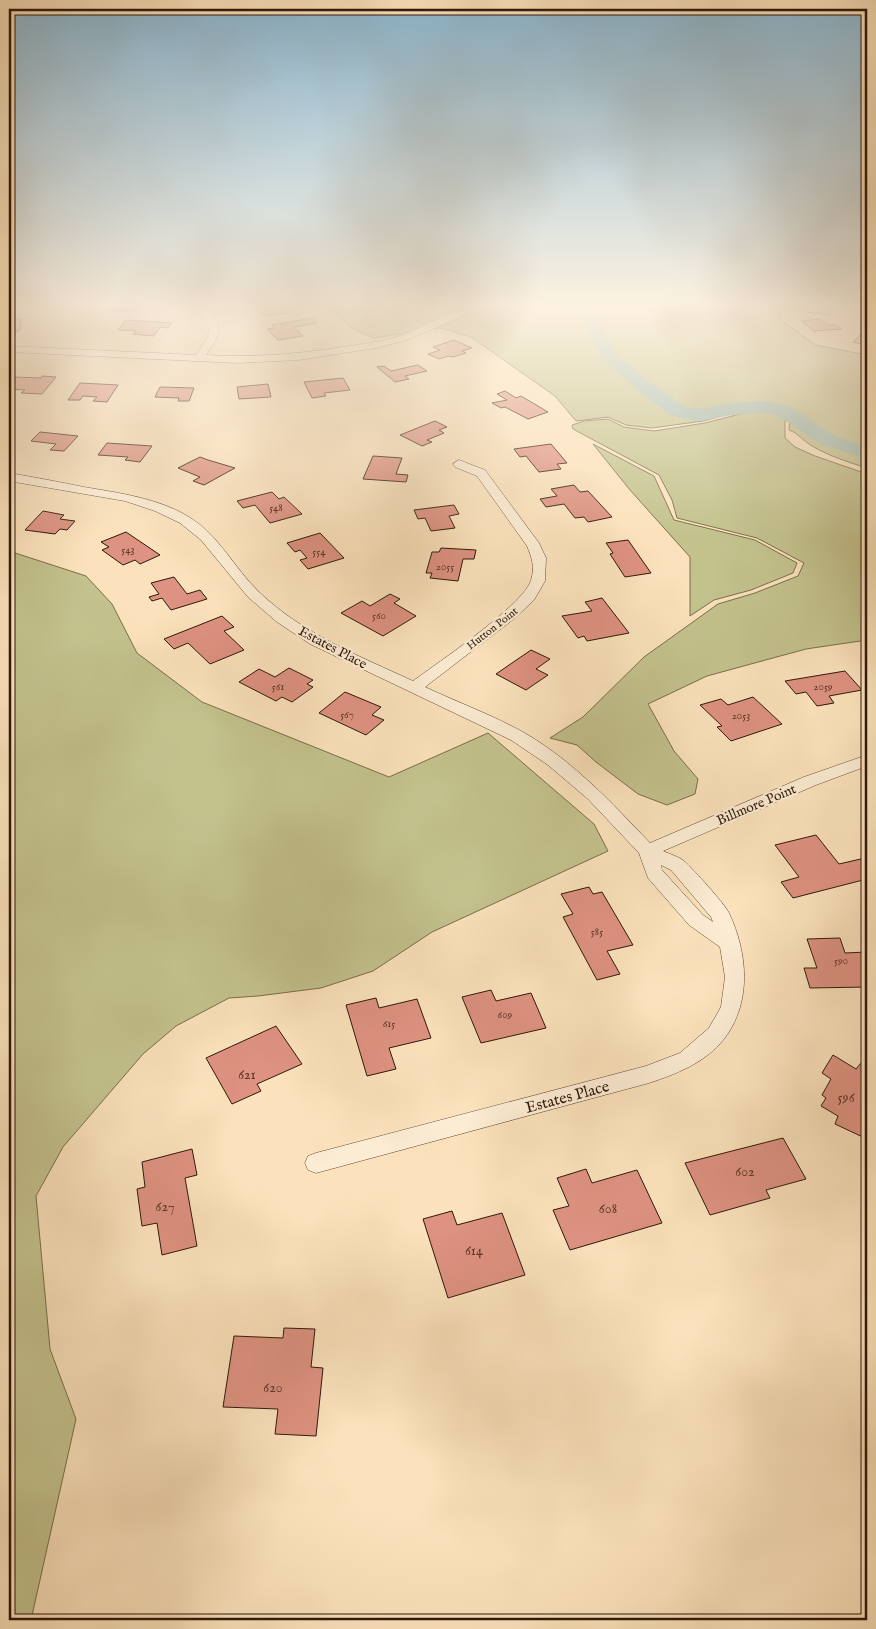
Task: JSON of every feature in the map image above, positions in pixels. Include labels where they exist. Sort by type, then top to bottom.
[{"type":"street","name":"Hutton Point","points":[[415,687],[510,615],[529,597],[538,581],[540,558],[534,546],[481,473],[459,464]]},
{"type":"street","name":"Estates Place","points":[[9,477],[127,498],[160,508],[185,520],[206,537],[253,594],[282,619],[315,641],[517,736],[554,760],[594,795],[647,851],[654,873],[696,920],[729,943],[735,977],[731,1008],[716,1034],[687,1059],[649,1074],[316,1163]]},
{"type":"street","name":"Billmore Point","points":[[647,851],[810,781],[867,760]]},
{"type":"shaded area","points":[[538,384],[867,384],[867,468],[818,450],[789,430],[790,419],[782,413],[756,409],[703,421],[652,428],[626,425],[608,417],[576,421],[555,396]]},
{"type":"shaded area","points":[[757,411],[781,415],[785,419],[785,438],[795,447],[867,474],[867,640],[806,649],[707,676],[648,704],[674,751],[698,779],[695,794],[667,805],[638,794],[577,745],[550,738],[583,717],[644,657],[718,604],[755,593],[798,576],[804,563],[757,538],[677,518],[672,500],[659,475],[573,429],[572,425],[584,421],[608,419],[624,427],[654,431],[705,423]]},
{"type":"shaded area","points":[[593,444],[654,476],[674,520],[755,540],[797,563],[793,573],[751,590],[714,600],[690,616],[690,557],[630,490]]},
{"type":"shaded area","points":[[9,551],[86,576],[112,604],[137,653],[202,702],[389,777],[488,733],[594,824],[608,851],[432,932],[373,971],[321,988],[229,998],[176,1026],[143,1054],[63,1147],[36,1196],[50,1349],[76,1419],[31,1620],[9,1620]]},
{"type":"building","points":[[9,384],[50,384],[42,394],[21,393],[25,390],[9,389]]},
{"type":"building","points":[[79,384],[118,385],[107,402],[93,401],[97,397],[83,396],[80,400],[68,400]]},
{"type":"building","points":[[268,384],[271,397],[239,399],[237,387]]},
{"type":"building","points":[[305,384],[347,384],[350,390],[324,393],[326,396],[312,398]]},
{"type":"building","points":[[160,387],[194,388],[189,401],[178,401],[179,398],[155,397]]},
{"type":"building","points":[[505,391],[516,398],[521,396],[548,412],[528,419],[505,407],[501,408],[492,403],[507,400],[497,394]]},
{"type":"building","points":[[435,421],[447,427],[439,430],[444,433],[427,440],[432,442],[422,446],[400,435]]},
{"type":"building","points":[[40,432],[78,436],[64,451],[50,450],[56,444],[31,441]]},
{"type":"building","points":[[107,443],[152,446],[140,462],[125,460],[128,457],[98,455]]},
{"type":"building","points":[[551,444],[567,463],[557,464],[561,469],[539,472],[526,456],[520,457],[514,449]]},
{"type":"building","points":[[373,456],[402,458],[396,474],[408,475],[406,482],[363,479]]},
{"type":"building","points":[[200,457],[235,468],[204,485],[193,481],[200,477],[178,468]]},
{"type":"building","points":[[574,485],[580,492],[588,491],[612,517],[588,522],[584,517],[575,518],[564,504],[546,507],[540,499],[557,496],[551,489]]},
{"type":"building","points":[[272,492],[279,499],[284,497],[302,514],[270,523],[255,505],[243,508],[237,501]]},
{"type":"building","points":[[454,505],[459,514],[449,516],[455,528],[431,531],[425,518],[418,519],[414,510]]},
{"type":"building","points":[[43,511],[64,515],[60,519],[75,521],[67,530],[60,529],[55,534],[25,530]]},
{"type":"building","points":[[126,532],[160,555],[140,564],[135,560],[123,565],[102,550],[109,547],[101,542]]},
{"type":"building","points":[[320,533],[344,558],[308,569],[300,560],[307,558],[300,550],[295,552],[287,543]]},
{"type":"building","points":[[628,540],[651,573],[625,577],[610,554],[613,553],[606,543]]},
{"type":"building","points":[[441,548],[476,550],[474,559],[463,559],[458,581],[430,578],[432,573],[426,573],[432,552],[439,552]]},
{"type":"building","points":[[174,577],[187,594],[200,590],[207,599],[171,610],[162,598],[152,601],[149,597],[159,594],[151,583]]},
{"type":"building","points":[[390,594],[400,599],[394,603],[416,616],[383,636],[341,613],[362,601],[370,606]]},
{"type":"building","points":[[602,598],[629,633],[587,641],[584,636],[578,638],[562,616],[592,611],[585,602]]},
{"type":"building","points":[[222,616],[234,627],[224,631],[244,650],[210,664],[188,643],[174,649],[164,639]]},
{"type":"building","points":[[531,650],[550,659],[536,669],[548,675],[526,690],[496,674]]},
{"type":"building","points":[[289,668],[313,680],[307,684],[313,687],[292,702],[282,697],[276,701],[239,682],[259,669],[275,677]]},
{"type":"building","points":[[845,671],[862,690],[829,696],[834,703],[817,706],[806,692],[796,694],[785,681]]},
{"type":"building","points":[[345,692],[381,707],[372,715],[384,720],[366,735],[319,713]]},
{"type":"building","points":[[753,697],[782,724],[731,741],[717,727],[722,726],[700,705],[721,699],[728,705]]},
{"type":"building","points":[[816,835],[839,864],[865,858],[867,860],[867,879],[793,898],[781,882],[799,877],[775,845]]},
{"type":"building","points":[[589,887],[593,894],[602,892],[633,945],[607,951],[620,974],[597,980],[563,917],[573,914],[561,894]]},
{"type":"building","points":[[840,938],[845,953],[867,952],[867,987],[810,988],[804,968],[817,968],[807,939]]},
{"type":"building","points":[[491,990],[496,1001],[531,993],[546,1028],[481,1043],[462,997]]},
{"type":"building","points":[[376,998],[379,1008],[417,999],[431,1038],[389,1048],[396,1069],[367,1076],[346,1005]]},
{"type":"building","points":[[276,1026],[302,1064],[257,1084],[261,1091],[232,1104],[206,1058]]},
{"type":"building","points":[[833,1055],[856,1069],[867,1056],[867,1139],[835,1124],[838,1116],[821,1106],[826,1098],[822,1095],[831,1079],[822,1073]]},
{"type":"building","points":[[783,1138],[806,1179],[766,1190],[770,1198],[710,1215],[685,1163]]},
{"type":"building","points":[[192,1149],[197,1175],[185,1178],[197,1246],[162,1255],[157,1223],[142,1226],[137,1189],[145,1187],[142,1162]]},
{"type":"building","points":[[586,1169],[592,1183],[637,1170],[662,1223],[570,1250],[553,1210],[569,1206],[557,1178]]},
{"type":"building","points":[[452,1211],[457,1225],[502,1213],[525,1275],[448,1298],[423,1219]]},
{"type":"building","points":[[284,1328],[315,1329],[311,1367],[323,1368],[316,1436],[275,1434],[278,1409],[223,1407],[234,1336],[283,1338]]},
{"type":"waterway","points":[[641,384],[679,412],[698,415],[733,409],[767,407],[785,412],[828,440],[867,453]]}]
